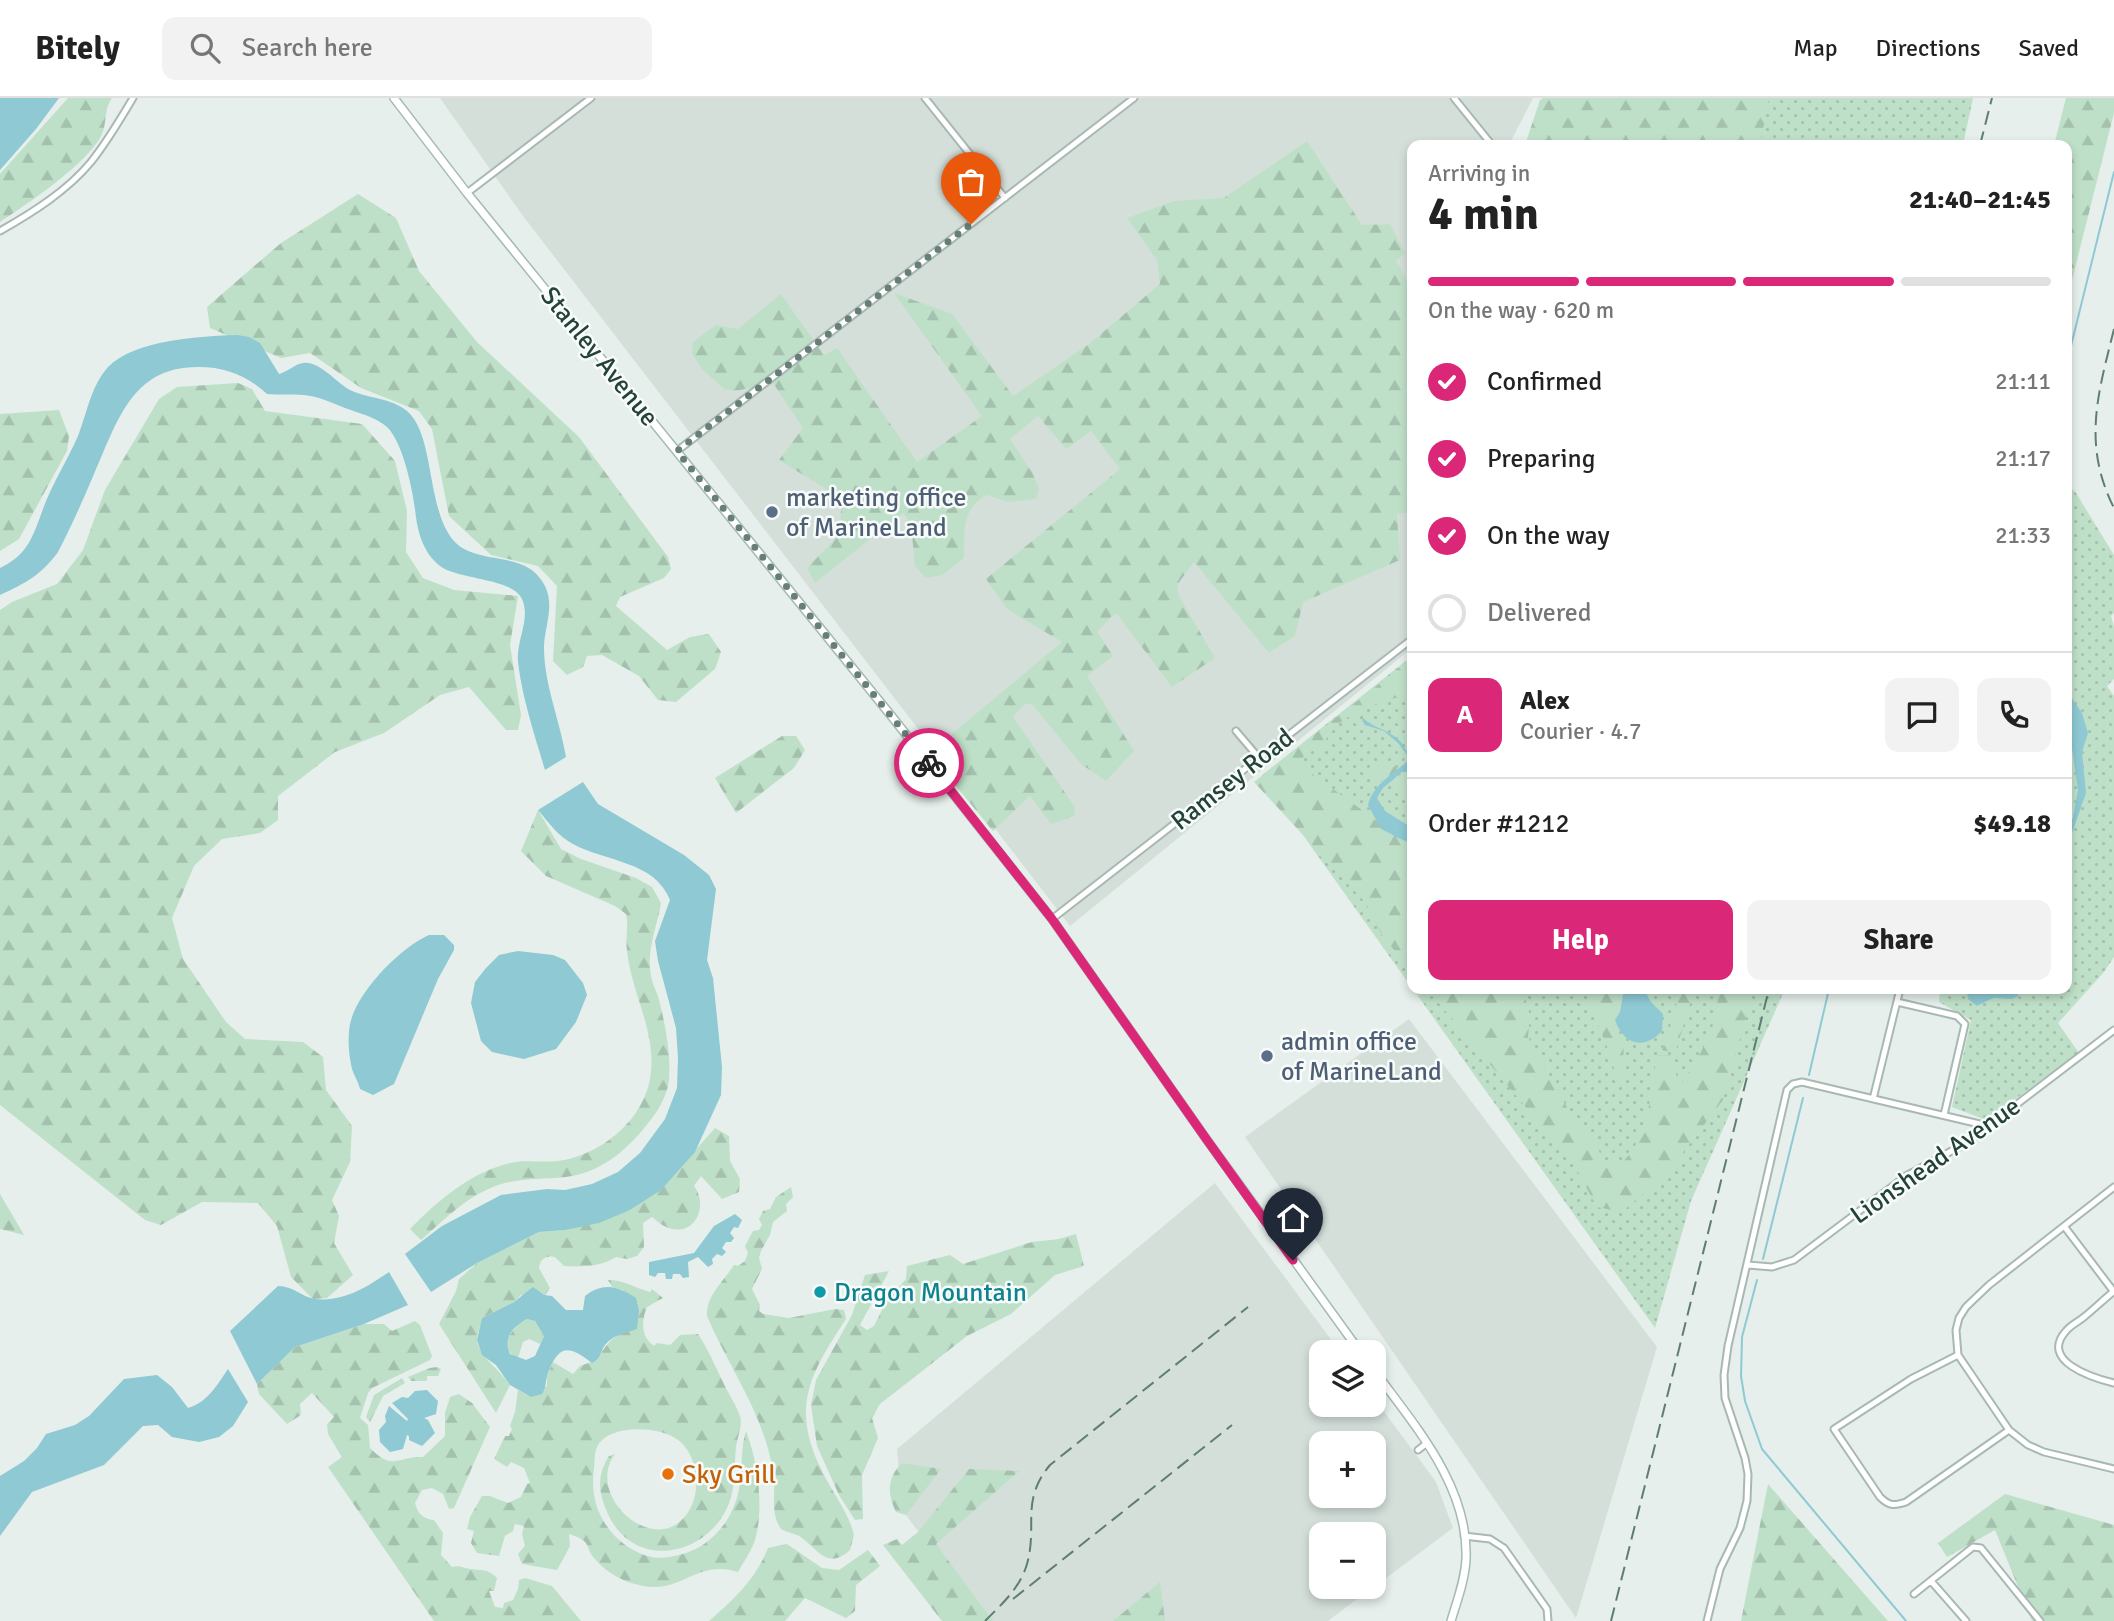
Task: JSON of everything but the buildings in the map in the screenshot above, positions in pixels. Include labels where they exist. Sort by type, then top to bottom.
[{"type":"main road","name":"Stanley Avenue","points":[[394,98],[467,193],[1052,919],[1218,1156],[1352,1340]]},
{"type":"main road","points":[[1386,1387],[1438,1458],[1455,1495],[1466,1558],[1451,1621]]},
{"type":"street","points":[[0,231],[25,217],[64,188],[89,164],[133,98]]},
{"type":"street","points":[[467,193],[591,98]]},
{"type":"street","points":[[925,98],[1005,198]]},
{"type":"street","points":[[677,451],[1134,98]]},
{"type":"street","points":[[1454,98],[1488,140]]},
{"type":"street","name":"Ramsey Road","points":[[1052,919],[1407,643]]},
{"type":"street","points":[[1236,731],[1259,758]]},
{"type":"street","points":[[1873,1099],[1899,994]]},
{"type":"street","points":[[1897,1002],[1957,1016],[1965,1024],[1944,1115]]},
{"type":"street","name":"Lionshead Avenue","points":[[1748,1265],[1772,1267],[1794,1260],[1900,1180],[1954,1150],[1988,1126],[2114,1030]]},
{"type":"street","points":[[1707,1621],[1720,1569],[1740,1528],[1747,1501],[1748,1474],[1726,1398],[1724,1376],[1728,1346],[1785,1095],[1791,1085],[1801,1082],[1988,1126]]},
{"type":"street","points":[[2114,1187],[1989,1285],[1966,1307],[1956,1330],[1958,1355],[2009,1430],[2028,1445],[2044,1452],[2114,1469]]},
{"type":"street","points":[[2064,1226],[2113,1292],[2067,1330],[2060,1341],[2059,1351],[2068,1364],[2090,1377],[2114,1383]]},
{"type":"street","points":[[1958,1355],[1911,1379],[1834,1429],[1880,1497],[1895,1506],[1906,1502],[2009,1430]]},
{"type":"street","points":[[1418,1450],[1427,1443]]},
{"type":"street","points":[[1464,1536],[1490,1539],[1504,1548],[1547,1609],[1548,1621]]},
{"type":"street","points":[[1914,1594],[1977,1546],[2040,1621]]},
{"type":"street","points":[[1931,1581],[1966,1621]]},
{"type":"shaded area","points":[[440,98],[1533,98],[1513,140],[1407,140],[1407,652],[1070,926],[523,216]]},
{"type":"shaded area","points":[[1409,1019],[1657,1347],[1576,1618],[1386,1340],[1245,1137]]},
{"type":"shaded area","points":[[1215,1183],[1331,1340],[1309,1340],[1309,1417],[1386,1417],[1386,1414],[1436,1482],[1453,1528],[1386,1578],[1386,1522],[1309,1522],[1309,1599],[1357,1599],[1328,1621],[985,1621],[903,1511],[897,1449]]},
{"type":"green space","points":[[68,98],[112,98],[102,134],[85,157],[71,170],[0,222],[0,174]]},
{"type":"green space","points":[[1762,98],[1973,98],[1964,140],[1752,140]]},
{"type":"green space","points":[[1769,98],[1761,140],[1527,140],[1540,100]]},
{"type":"green space","points":[[2066,98],[2114,98],[2114,113],[2072,280],[2072,140],[2055,140]]},
{"type":"green space","points":[[1307,141],[1362,225],[1390,224],[1405,253],[1396,261],[1407,280],[1407,513],[1397,514],[1400,560],[1303,602],[1295,636],[1269,653],[1194,562],[1177,585],[1179,596],[1215,658],[1172,687],[1117,614],[1112,616],[1097,632],[1113,656],[1087,676],[1134,751],[1106,781],[1081,764],[1032,704],[1025,704],[1013,717],[1075,807],[1074,816],[1051,824],[1030,796],[993,831],[929,753],[1062,642],[1007,609],[986,579],[1120,469],[1091,431],[1066,449],[1038,416],[1010,439],[1033,474],[1039,489],[1036,499],[1008,502],[987,495],[979,500],[973,506],[966,522],[964,558],[942,575],[926,578],[915,566],[911,524],[903,513],[815,583],[807,568],[839,535],[842,499],[779,460],[803,428],[773,383],[735,391],[724,389],[703,370],[692,354],[693,342],[716,325],[738,329],[781,294],[824,355],[837,348],[917,462],[982,416],[894,293],[952,314],[1013,396],[1089,344],[1160,284],[1157,260],[1127,218],[1174,201],[1224,198]]},
{"type":"green space","points":[[358,194],[396,218],[419,271],[477,342],[579,437],[668,557],[671,569],[664,578],[620,597],[616,606],[667,650],[690,637],[709,634],[721,652],[715,669],[676,702],[658,700],[639,676],[602,655],[587,656],[583,667],[567,675],[553,661],[557,586],[538,566],[491,555],[449,516],[432,429],[419,411],[361,388],[310,353],[281,358],[210,328],[207,307],[281,243]]},
{"type":"green space","points":[[238,383],[252,389],[265,411],[362,424],[395,461],[407,511],[406,552],[423,578],[454,590],[518,596],[510,645],[521,715],[518,730],[506,730],[469,687],[440,695],[384,733],[335,752],[278,796],[278,820],[260,833],[222,839],[194,866],[172,918],[183,959],[226,1022],[245,1039],[303,1042],[323,1057],[326,1090],[352,1126],[350,1162],[332,1200],[339,1216],[334,1243],[353,1275],[327,1298],[313,1299],[291,1277],[277,1226],[258,1203],[202,1202],[161,1225],[145,1220],[0,1105],[0,610],[12,602],[57,584],[83,550],[105,490],[159,399],[177,387]]},
{"type":"green space","points":[[59,410],[69,436],[67,451],[19,539],[0,551],[0,414]]},
{"type":"green space","points":[[2072,489],[2114,555],[2114,613],[2111,616],[2114,627],[2114,679],[2107,686],[2114,696],[2114,957],[2058,1023],[2079,1053],[1986,1120],[1952,1107],[1971,1020],[1939,1002],[1940,994],[2072,994]]},
{"type":"green space","points":[[1407,660],[1407,981],[1261,776]]},
{"type":"green space","points":[[1407,662],[1407,694],[1348,717],[1331,731],[1318,755],[1312,750],[1302,758],[1306,769],[1407,843],[1407,965],[1383,937],[1366,903],[1254,782]]},
{"type":"green space","points":[[782,736],[796,736],[805,750],[794,768],[736,813],[715,778]]},
{"type":"green space","points":[[1405,756],[1407,791],[1381,781],[1369,767],[1379,762],[1398,768],[1404,762]]},
{"type":"green space","points":[[538,810],[561,849],[581,859],[636,878],[652,887],[661,903],[651,948],[650,966],[667,1038],[668,1087],[649,1122],[629,1145],[610,1160],[578,1175],[520,1180],[493,1187],[464,1204],[421,1240],[410,1229],[442,1199],[466,1182],[506,1164],[564,1160],[595,1149],[622,1129],[642,1102],[648,1087],[651,1071],[650,1040],[629,966],[626,914],[615,906],[546,876],[521,851]]},
{"type":"green space","points":[[1417,994],[1783,994],[1691,1201],[1655,1328]]},
{"type":"green space","points":[[1431,994],[1524,994],[1530,1016],[1528,1037],[1574,1120],[1593,1140],[1604,1160],[1623,1162],[1632,1151],[1644,1126],[1657,1055],[1674,1055],[1677,1080],[1682,1082],[1701,1052],[1713,1025],[1719,994],[1753,994],[1723,1100],[1668,1172],[1622,1212],[1597,1207],[1574,1165]]},
{"type":"green space","points":[[1586,994],[1622,994],[1623,1003],[1613,1020],[1624,1043],[1622,1079],[1617,1080],[1611,1057]]},
{"type":"green space","points":[[1677,994],[1693,994],[1675,1053],[1662,1050],[1676,1010]]},
{"type":"green space","points":[[715,1128],[729,1136],[730,1161],[740,1179],[739,1192],[722,1199],[701,1176],[694,1186],[698,1193],[700,1209],[694,1222],[688,1227],[672,1229],[652,1217],[643,1223],[644,1247],[637,1256],[627,1259],[616,1257],[597,1265],[564,1266],[555,1257],[546,1257],[539,1268],[550,1288],[545,1295],[521,1295],[514,1302],[482,1318],[477,1338],[478,1346],[510,1385],[496,1413],[439,1324],[456,1291],[459,1279],[477,1263],[539,1232],[565,1230],[630,1210],[661,1189]]},
{"type":"green space","points":[[791,1187],[793,1197],[786,1204],[787,1211],[773,1222],[759,1258],[762,1269],[752,1289],[760,1305],[759,1311],[763,1314],[789,1318],[835,1309],[844,1310],[846,1319],[814,1374],[806,1409],[812,1448],[854,1535],[850,1550],[836,1558],[819,1553],[802,1538],[781,1529],[777,1522],[773,1471],[762,1430],[707,1316],[709,1302],[716,1289],[734,1265],[738,1266],[745,1261],[748,1253],[745,1246],[753,1231],[759,1230],[762,1225],[759,1219],[763,1211],[770,1209],[776,1197]]},
{"type":"green space","points":[[0,1194],[24,1235],[0,1229]]},
{"type":"green space","points":[[1076,1234],[1084,1266],[1055,1275],[1011,1314],[967,1336],[880,1404],[872,1418],[878,1438],[862,1475],[863,1519],[855,1520],[839,1495],[817,1446],[811,1405],[816,1380],[852,1315],[865,1275],[889,1271],[860,1325],[867,1330],[874,1326],[887,1300],[906,1279],[907,1266],[950,1255],[963,1264],[1032,1242]]},
{"type":"green space","points":[[608,1280],[650,1292],[652,1289],[663,1298],[647,1307],[644,1318],[644,1334],[654,1346],[657,1343],[670,1345],[680,1335],[698,1334],[736,1407],[741,1423],[731,1499],[717,1524],[702,1537],[686,1546],[668,1551],[650,1550],[633,1543],[618,1531],[607,1512],[602,1497],[601,1477],[609,1456],[615,1454],[608,1472],[609,1490],[617,1506],[631,1519],[647,1528],[664,1529],[679,1522],[692,1505],[696,1478],[692,1459],[682,1443],[656,1431],[622,1431],[611,1434],[597,1447],[593,1484],[602,1519],[620,1541],[643,1555],[669,1557],[701,1546],[726,1522],[736,1501],[746,1431],[757,1472],[759,1516],[754,1543],[738,1572],[713,1569],[664,1586],[653,1587],[621,1579],[591,1555],[585,1542],[569,1534],[570,1546],[557,1570],[522,1564],[518,1554],[525,1546],[522,1534],[524,1526],[515,1524],[513,1531],[505,1536],[499,1556],[477,1553],[471,1543],[474,1531],[467,1529],[470,1517],[482,1496],[508,1503],[521,1497],[530,1483],[524,1468],[511,1462],[507,1467],[494,1459],[505,1436],[509,1436],[512,1429],[510,1426],[518,1390],[531,1397],[547,1386],[547,1376],[553,1362],[573,1374],[580,1366],[597,1360],[612,1339],[636,1329],[638,1311],[625,1291],[612,1287]]},
{"type":"green space","points":[[527,1319],[535,1321],[544,1336],[540,1344],[529,1339],[523,1342],[518,1358],[508,1349],[508,1338],[516,1327]]},
{"type":"green space","points":[[415,1321],[420,1325],[432,1356],[430,1360],[372,1388],[368,1393],[360,1418],[368,1425],[370,1448],[389,1461],[423,1457],[445,1436],[445,1413],[450,1397],[459,1394],[472,1403],[490,1427],[454,1508],[449,1509],[443,1494],[432,1488],[422,1490],[415,1503],[418,1510],[424,1517],[434,1520],[443,1533],[441,1555],[452,1567],[484,1570],[497,1578],[494,1591],[489,1591],[495,1607],[503,1608],[504,1603],[513,1600],[519,1580],[525,1578],[552,1586],[581,1621],[434,1621],[328,1467],[342,1457],[328,1434],[327,1424],[334,1417],[312,1393],[300,1404],[301,1415],[287,1424],[259,1394],[257,1384],[295,1347],[364,1324],[384,1324],[392,1331]]},
{"type":"green space","points":[[430,1368],[441,1369],[438,1376],[427,1376],[427,1381],[411,1381],[408,1377]]},
{"type":"green space","points":[[402,1378],[405,1383],[383,1396],[370,1422],[366,1417],[374,1395]]},
{"type":"green space","points":[[902,1463],[941,1469],[906,1515],[896,1512],[890,1493],[893,1474]]},
{"type":"green space","points":[[969,1469],[1019,1471],[936,1544],[993,1621],[942,1621],[883,1545],[897,1539],[902,1545],[918,1532]]},
{"type":"green space","points":[[1768,1484],[1888,1621],[1741,1621]]},
{"type":"green space","points":[[2005,1494],[2114,1525],[2114,1621],[2032,1621],[1995,1530],[1947,1557],[1938,1543]]},
{"type":"green space","points":[[787,1544],[822,1568],[839,1570],[868,1550],[880,1566],[856,1585],[855,1611],[846,1618],[805,1598],[785,1621],[709,1621],[751,1579],[768,1548]]},
{"type":"green space","points":[[1160,1582],[1165,1621],[1113,1621]]},
{"type":"water","points":[[0,98],[59,98],[0,170]]},
{"type":"water","points":[[237,335],[260,343],[279,374],[300,364],[309,363],[321,368],[348,389],[393,403],[407,411],[416,422],[422,437],[438,509],[453,540],[474,553],[523,565],[534,571],[542,581],[549,598],[545,662],[566,757],[545,770],[526,703],[518,662],[525,614],[522,599],[508,587],[449,571],[429,554],[419,532],[406,466],[398,444],[388,428],[373,418],[314,397],[267,394],[252,382],[227,371],[199,367],[176,369],[157,376],[142,387],[119,417],[58,552],[32,578],[0,595],[0,568],[17,557],[28,544],[78,436],[93,391],[108,367],[120,358],[151,345],[187,338]]},
{"type":"water","points":[[2072,698],[2082,713],[2088,733],[2082,752],[2086,793],[2072,833],[2078,790],[2072,749]]},
{"type":"water","points":[[1363,718],[1394,736],[1400,741],[1407,755],[1384,731],[1365,725]]},
{"type":"water","points":[[1407,762],[1407,772],[1402,772],[1383,788],[1377,798],[1385,811],[1407,825],[1407,841],[1381,829],[1368,805],[1375,791]]},
{"type":"water","points":[[583,782],[598,804],[684,855],[709,875],[716,889],[707,960],[713,978],[722,1067],[721,1095],[695,1152],[661,1190],[630,1210],[599,1223],[539,1232],[477,1263],[431,1292],[405,1254],[442,1226],[501,1195],[547,1189],[565,1190],[592,1184],[618,1172],[640,1153],[665,1119],[677,1088],[676,1028],[655,941],[670,900],[653,877],[628,864],[573,844],[558,833],[538,810]]},
{"type":"water","points":[[429,935],[444,935],[454,945],[454,950],[438,979],[394,1084],[373,1095],[360,1089],[352,1067],[349,1052],[351,1019],[367,990],[391,962]]},
{"type":"water","points":[[518,951],[553,955],[565,960],[583,983],[587,995],[576,1022],[556,1049],[524,1059],[492,1052],[481,1041],[471,1003],[475,982],[486,968],[499,955]]},
{"type":"water","points":[[1623,994],[1647,994],[1663,1014],[1662,1031],[1648,1041],[1635,1042],[1623,1035],[1615,1020],[1620,1012]]},
{"type":"water","points":[[1967,994],[2018,994],[2013,999],[1993,998],[1977,1006],[1968,999]]},
{"type":"water","points":[[735,1214],[742,1220],[738,1228],[734,1227],[730,1233],[734,1238],[722,1248],[726,1252],[722,1256],[717,1254],[712,1259],[713,1264],[708,1267],[698,1257],[688,1262],[689,1277],[673,1274],[672,1279],[666,1279],[665,1273],[658,1273],[655,1277],[649,1275],[649,1262],[694,1253],[714,1226]]},
{"type":"water","points":[[389,1272],[408,1305],[364,1324],[295,1347],[257,1384],[230,1331],[278,1286],[315,1299],[336,1298],[364,1288]]},
{"type":"water","points":[[533,1287],[544,1295],[552,1296],[566,1310],[583,1310],[585,1296],[604,1287],[617,1288],[636,1298],[639,1310],[637,1329],[612,1339],[592,1363],[577,1353],[566,1350],[561,1352],[552,1364],[542,1394],[531,1397],[510,1385],[496,1365],[482,1355],[477,1340],[482,1318],[514,1302]],"holes":[[[527,1319],[535,1321],[544,1336],[535,1356],[526,1360],[510,1354],[507,1343],[514,1329]]]},
{"type":"water","points":[[228,1369],[248,1402],[233,1426],[219,1437],[199,1442],[172,1437],[158,1425],[143,1426],[104,1465],[32,1492],[0,1536],[0,1476],[24,1461],[46,1434],[75,1425],[89,1416],[124,1379],[157,1375],[172,1387],[188,1408],[207,1397]]},
{"type":"water","points":[[427,1390],[438,1401],[436,1414],[424,1418],[435,1433],[422,1446],[409,1440],[407,1435],[403,1449],[390,1452],[380,1442],[379,1430],[386,1422],[389,1406],[407,1421],[392,1403],[402,1397],[408,1398],[415,1391]]},
{"type":"waterway","points":[[2072,342],[2114,172]]},
{"type":"waterway","points":[[1809,1075],[1828,994]]},
{"type":"waterway","points":[[1763,1259],[1803,1098]]},
{"type":"waterway","points":[[1757,1280],[1742,1337],[1741,1376],[1745,1401],[1762,1449],[1906,1621]]},
{"type":"railway","points":[[1981,140],[1992,98]]},
{"type":"railway","points":[[2114,329],[2096,419],[2098,462],[2114,508]]},
{"type":"railway","points":[[1611,1621],[1768,994]]},
{"type":"railway","points":[[985,1621],[1010,1595],[1024,1573],[1030,1550],[1032,1502],[1035,1490],[1050,1465],[1248,1307]]},
{"type":"railway","points":[[1013,1599],[1232,1425]]},
{"type":"way so far","points":[[929,763],[677,451],[971,224]]},
{"type":"place","name":"marketing office of MarineLand","points":[[772,512]]},
{"type":"place","name":"admin office of MarineLand","points":[[1267,1056]]},
{"type":"place","name":"Dragon Mountain","points":[[820,1292]]},
{"type":"place","name":"Sky Grill","points":[[668,1474]]},
{"type":"route","points":[[929,763],[1052,919],[1293,1260]]}]
